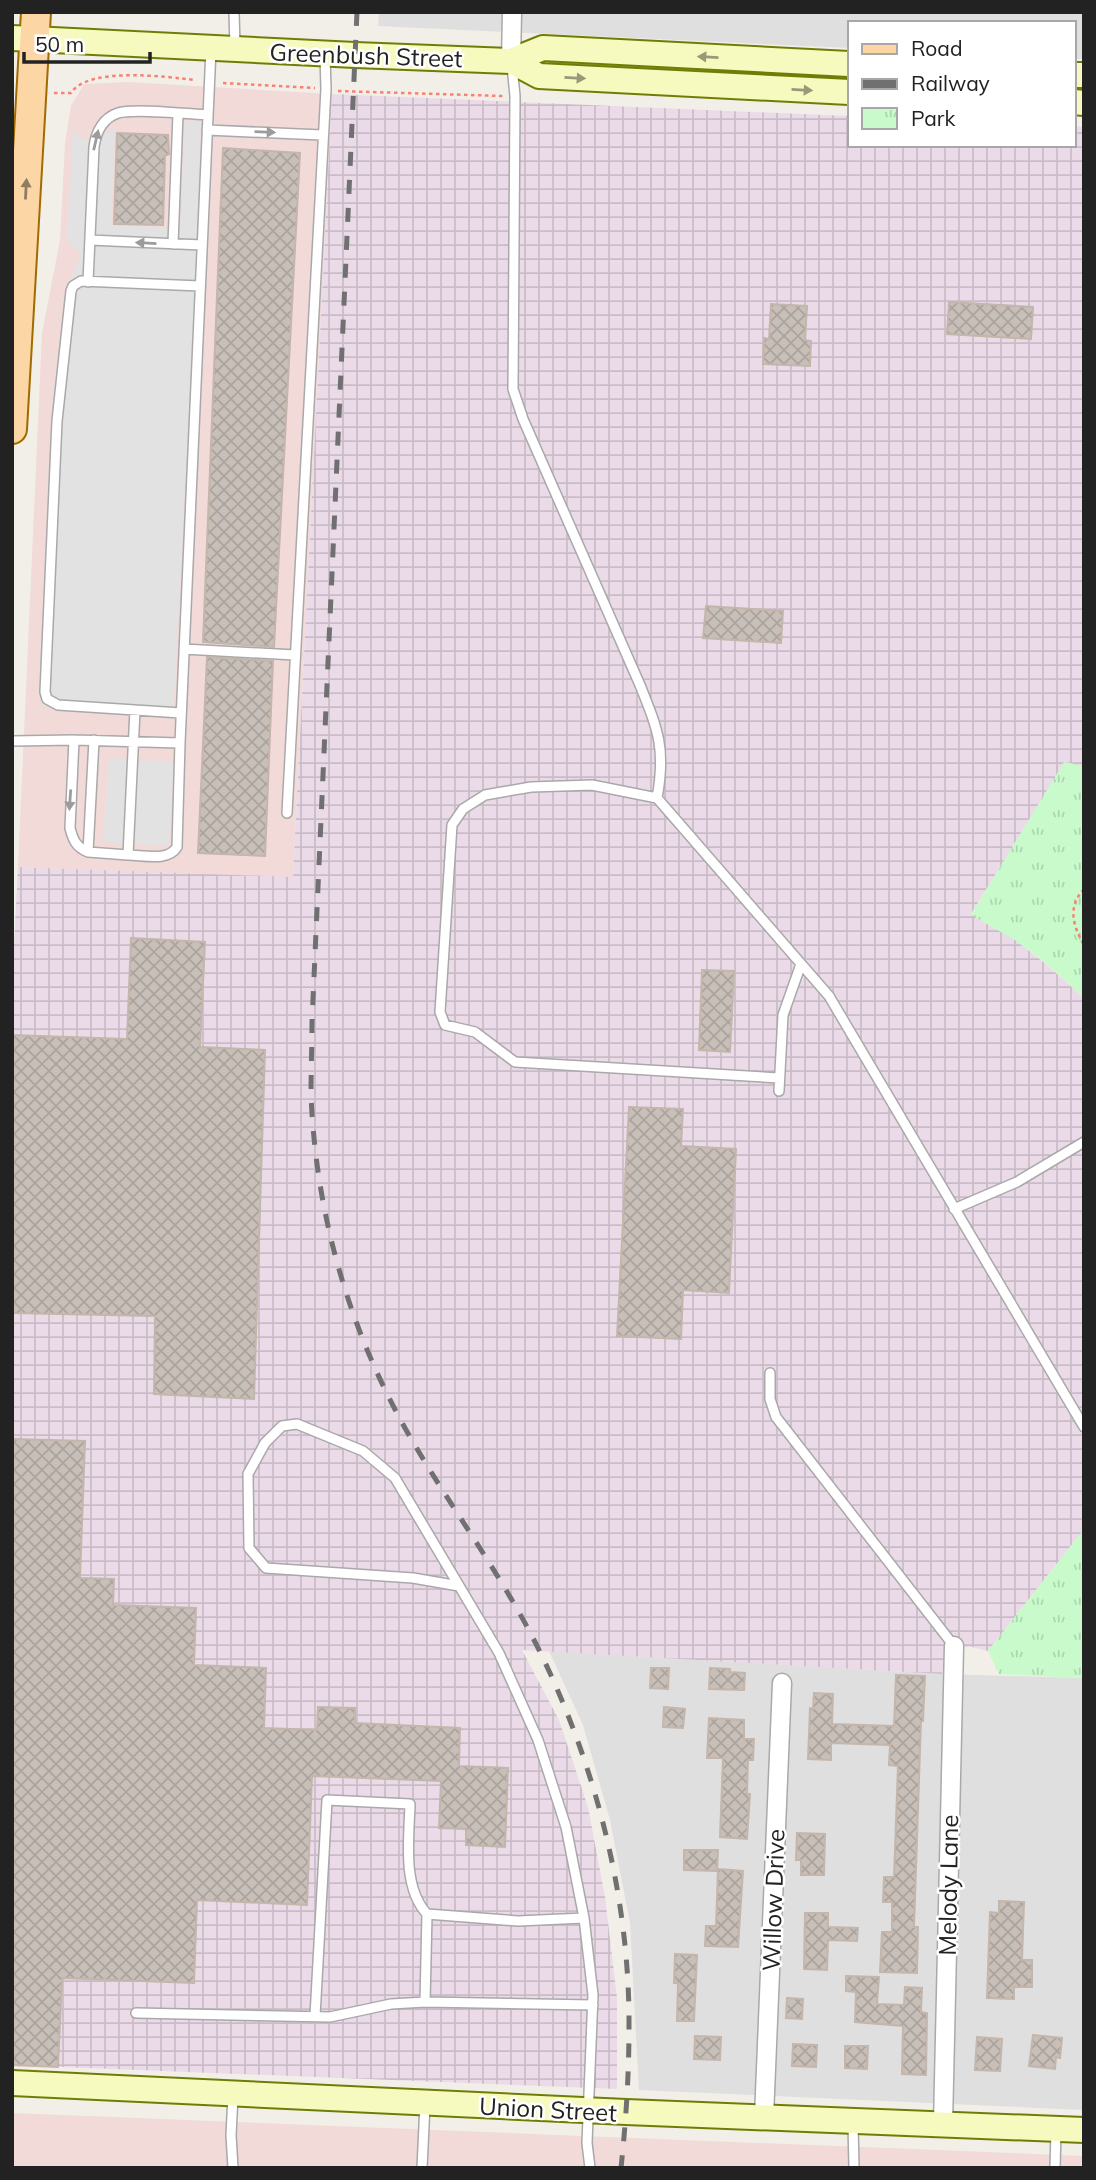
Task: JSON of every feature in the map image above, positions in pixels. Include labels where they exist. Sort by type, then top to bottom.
[{"type":"main road","name":"Greenbush Street","points":[[28,30],[223,49],[325,54],[511,61],[543,48],[848,64]]},
{"type":"main road","points":[[12,429],[28,30]]},
{"type":"main road","name":"Greenbush Street","points":[[511,61],[539,76],[848,92]]},
{"type":"main road","name":"Union Street","points":[[12,2083],[589,2111],[1084,2130]]},
{"type":"street","points":[[511,61],[512,12]]},
{"type":"street","name":"Melody Lane","points":[[943,2124],[954,1646]]},
{"type":"street","name":"Willow Drive","points":[[764,2117],[782,1683]]},
{"type":"lane","points":[[74,740],[69,828],[73,841],[80,849],[88,852],[165,857],[174,852],[177,847],[210,82],[234,12]]},
{"type":"lane","points":[[287,813],[326,89],[325,54]]},
{"type":"lane","points":[[511,61],[515,96],[513,389],[523,419],[656,725],[663,768],[657,798]]},
{"type":"lane","points":[[88,282],[94,147],[96,134],[102,124],[125,111],[208,115]]},
{"type":"lane","points":[[173,244],[178,114]]},
{"type":"lane","points":[[207,130],[322,135]]},
{"type":"lane","points":[[90,240],[202,245]]},
{"type":"lane","points":[[181,713],[58,705],[47,699],[45,692],[57,421],[73,285],[81,281],[200,286]]},
{"type":"lane","points":[[184,649],[295,655]]},
{"type":"lane","points":[[128,855],[135,710]]},
{"type":"lane","points":[[12,741],[94,740],[180,744]]},
{"type":"lane","points":[[88,852],[94,740]]},
{"type":"lane","points":[[779,1078],[515,1062],[475,1032],[445,1025],[440,1012],[452,825],[463,809],[485,795],[531,787],[592,785],[657,798],[829,996],[1084,1427]]},
{"type":"lane","points":[[779,1091],[783,1015],[801,964]]},
{"type":"lane","points":[[954,1209],[1017,1182],[1084,1142]]},
{"type":"lane","points":[[770,1373],[770,1399],[776,1417],[954,1646]]},
{"type":"lane","points":[[459,1586],[413,1577],[266,1568],[250,1548],[248,1474],[265,1443],[282,1426],[297,1424],[363,1451],[395,1478],[499,1653],[538,1740],[566,1827],[584,1918],[593,2005],[587,2143],[590,2168]]},
{"type":"lane","points":[[315,2016],[327,1800],[410,1804],[409,1855],[414,1891],[420,1906],[427,1914],[425,2002]]},
{"type":"lane","points":[[427,1914],[519,1921],[584,1918]]},
{"type":"lane","points":[[136,2013],[330,2017],[391,2004],[425,2002],[593,2005]]},
{"type":"lane","points":[[233,2094],[230,2135],[233,2168]]},
{"type":"lane","points":[[422,2168],[425,2103]]},
{"type":"lane","points":[[853,2121],[854,2168]]},
{"type":"lane","points":[[1055,2168],[1056,2129]]},
{"type":"path","points":[[71,93],[74,88],[89,79],[134,76],[354,92],[515,96]]},
{"type":"path","points":[[1084,889],[1073,906],[1072,918],[1075,931],[1084,945]]},
{"type":"shaded area","points":[[379,12],[1084,12],[1084,59],[1075,59],[1075,21],[848,21],[848,48],[378,26]]},
{"type":"shaded area","points":[[128,82],[332,94],[293,878],[18,867],[42,333],[60,240],[65,143],[71,106],[84,84]]},
{"type":"shaded area","points":[[332,94],[848,116],[848,147],[1075,147],[1075,126],[1084,127],[1084,766],[1064,763],[971,914],[1015,940],[1084,998],[1084,1529],[988,1651],[972,1647],[944,1647],[946,1657],[942,1674],[522,1650],[559,1720],[588,1807],[605,1897],[617,1998],[617,2089],[12,2065],[12,984],[18,867],[293,877]]},
{"type":"shaded area","points":[[185,122],[201,122],[194,323],[173,715],[41,705],[53,393],[68,284],[81,254],[67,240],[73,130],[85,141],[115,129],[111,224],[180,228]]},
{"type":"shaded area","points":[[109,758],[174,762],[169,846],[103,842]]},
{"type":"shaded area","points":[[549,1651],[942,1674],[1084,1678],[1084,2110],[639,2090],[630,1923],[610,1820],[583,1725]]},
{"type":"shaded area","points":[[12,2113],[1084,2156],[1084,2168],[12,2168]]},
{"type":"green space","points":[[1064,762],[1084,766],[1084,998],[1047,964],[1015,940],[971,915]]},
{"type":"green space","points":[[1084,1529],[1084,1678],[999,1674],[988,1651]]},
{"type":"building","points":[[117,133],[168,135],[163,225],[114,224]]},
{"type":"building","points":[[223,148],[300,153],[274,647],[203,642]]},
{"type":"building","points":[[949,302],[1033,307],[1031,339],[947,334]]},
{"type":"building","points":[[771,304],[807,306],[805,340],[811,341],[810,366],[763,364],[764,338],[769,339]]},
{"type":"building","points":[[706,606],[783,611],[781,643],[703,638]]},
{"type":"building","points":[[207,657],[273,661],[265,856],[198,853]]},
{"type":"building","points":[[131,938],[205,942],[200,1047],[265,1050],[254,1399],[154,1394],[155,1316],[12,1313],[12,1035],[127,1039]]},
{"type":"building","points":[[702,970],[734,971],[730,1052],[699,1050]]},
{"type":"building","points":[[629,1107],[683,1109],[681,1146],[736,1149],[729,1293],[683,1290],[681,1339],[617,1336]]},
{"type":"building","points":[[12,1439],[85,1441],[80,1578],[114,1579],[113,1605],[196,1608],[194,1665],[266,1668],[264,1728],[317,1730],[318,1707],[355,1708],[355,1723],[460,1728],[459,1766],[508,1768],[505,1847],[466,1845],[466,1829],[439,1828],[441,1781],[312,1776],[307,1905],[197,1900],[194,1983],[62,1978],[58,2067],[12,2065]]},
{"type":"building","points":[[651,1668],[669,1668],[668,1689],[650,1688]]},
{"type":"building","points":[[710,1668],[745,1673],[744,1690],[709,1689]]},
{"type":"building","points":[[896,1675],[925,1676],[914,1927],[918,1927],[917,1973],[880,1972],[882,1932],[892,1932],[892,1902],[883,1902],[884,1877],[894,1877],[898,1766],[889,1765],[890,1745],[831,1743],[831,1760],[808,1759],[810,1708],[813,1709],[814,1693],[833,1694],[832,1724],[894,1726]]},
{"type":"building","points":[[664,1707],[685,1709],[683,1728],[663,1727]]},
{"type":"building","points":[[709,1718],[744,1720],[744,1739],[754,1739],[753,1760],[748,1760],[747,1794],[750,1794],[747,1839],[720,1837],[723,1758],[707,1758]]},
{"type":"building","points":[[797,1833],[825,1834],[824,1875],[801,1875],[801,1860],[796,1860]]},
{"type":"building","points":[[684,1850],[718,1850],[717,1871],[684,1870]]},
{"type":"building","points":[[718,1869],[743,1871],[738,1947],[705,1946],[706,1926],[716,1926]]},
{"type":"building","points":[[999,1901],[1024,1902],[1022,1960],[1032,1960],[1032,1987],[1014,1987],[1014,1999],[987,1998],[990,1912],[999,1913]]},
{"type":"building","points":[[805,1913],[828,1913],[828,1927],[858,1928],[857,1941],[828,1940],[827,1970],[804,1969]]},
{"type":"building","points":[[675,1954],[697,1955],[694,2021],[677,2021],[678,1983],[674,1983]]},
{"type":"building","points":[[846,1976],[879,1977],[877,2004],[904,2005],[905,1987],[922,1988],[921,2012],[927,2013],[926,2075],[902,2074],[903,2026],[855,2022],[856,1992],[846,1991]]},
{"type":"building","points":[[787,1998],[803,1999],[802,2019],[786,2018]]},
{"type":"building","points":[[1033,2035],[1062,2038],[1060,2058],[1056,2057],[1055,2069],[1029,2066]]},
{"type":"building","points":[[695,2036],[721,2037],[720,2060],[694,2059]]},
{"type":"building","points":[[977,2037],[1002,2039],[1000,2071],[975,2070]]},
{"type":"building","points":[[793,2044],[817,2045],[816,2067],[792,2066]]},
{"type":"building","points":[[845,2046],[868,2046],[867,2069],[845,2068]]},
{"type":"railway","points":[[357,12],[312,1022],[311,1095],[314,1141],[329,1231],[355,1318],[372,1360],[413,1442],[528,1628],[562,1700],[594,1790],[616,1885],[628,1980],[628,2063],[621,2168]]}]
